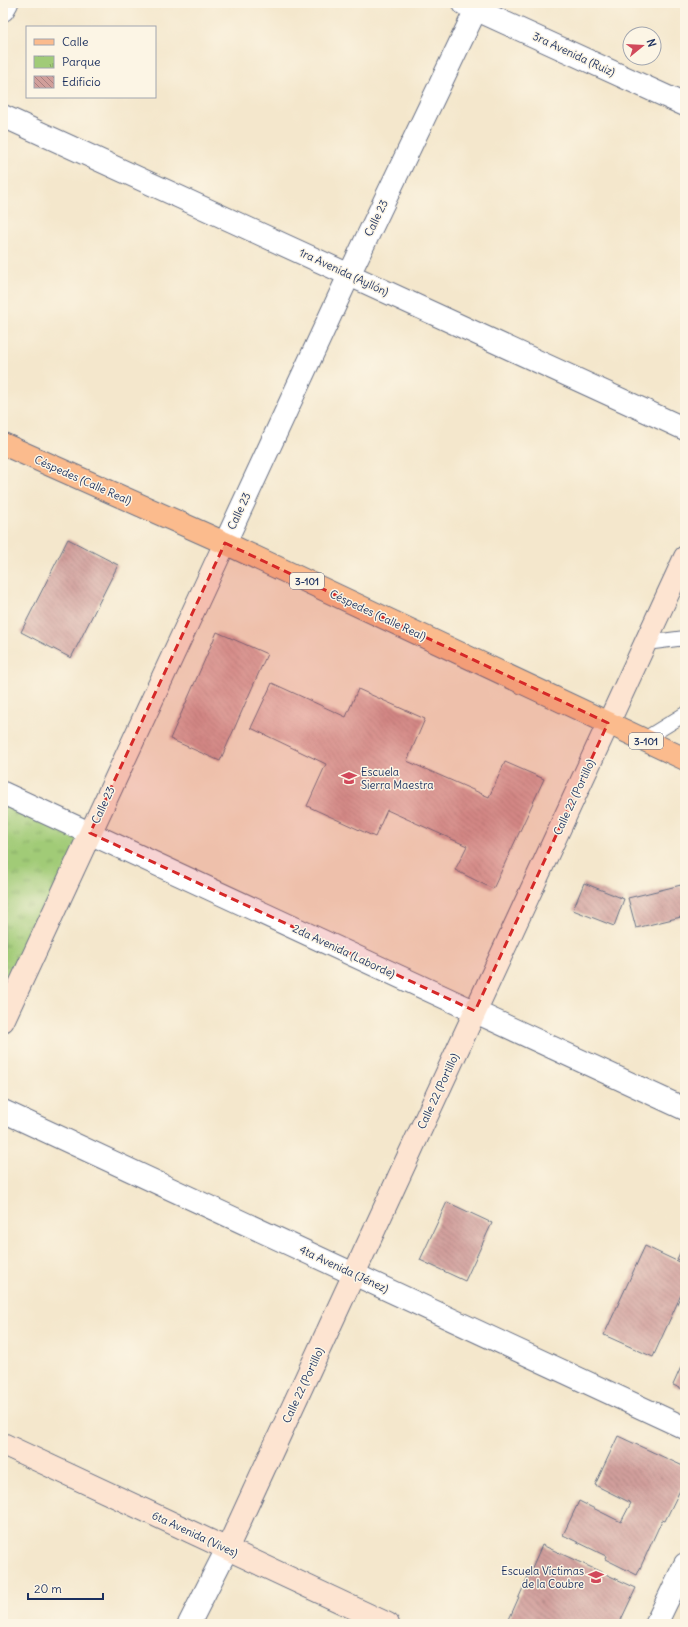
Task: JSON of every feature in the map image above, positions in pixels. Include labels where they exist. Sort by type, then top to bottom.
[{"type":"main road","name":"Céspedes (Calle Real)","points":[[3,444],[225,543],[685,759]]},
{"type":"main road","name":"Calle 23","points":[[3,1021],[225,543]]},
{"type":"main road","name":"Calle 22 (Portillo)","points":[[227,1549],[685,557]]},
{"type":"main road","name":"6ta Avenida (Vives)","points":[[3,1444],[388,1624]]},
{"type":"street","points":[[3,10],[7,3]]},
{"type":"street","name":"3ra Avenida (Ruiz)","points":[[473,5],[685,105]]},
{"type":"street","name":"Calle 23","points":[[225,543],[473,5]]},
{"type":"street","name":"1ra Avenida (Ayllón)","points":[[3,116],[685,429]]},
{"type":"street","name":"2da Avenida (Laborde)","points":[[3,793],[685,1109]]},
{"type":"street","name":"4ta Avenida (Jénez)","points":[[3,1111],[685,1428]]},
{"type":"street","name":"Calle 22 (Portillo)","points":[[189,1624],[227,1549]]},
{"type":"street","points":[[656,1624],[685,1564]]},
{"type":"lane","points":[[646,643],[685,638]]},
{"type":"lane","points":[[644,740],[685,714]]},
{"type":"highlighted area","points":[[225,543],[608,723],[475,1011],[90,833]]},
{"type":"green space","points":[[3,798],[90,833],[3,1021]]},
{"type":"building","points":[[68,539],[118,565],[71,658],[21,632]]},
{"type":"building","points":[[217,632],[267,654],[220,761],[170,739]]},
{"type":"building","points":[[272,683],[346,717],[358,689],[425,719],[407,761],[489,797],[505,762],[544,779],[493,889],[455,870],[467,846],[387,810],[375,837],[307,806],[326,764],[251,728]]},
{"type":"building","points":[[584,883],[624,899],[614,926],[573,910]]},
{"type":"building","points":[[681,885],[685,901],[685,916],[636,928],[628,898]]},
{"type":"building","points":[[447,1202],[492,1223],[465,1281],[420,1260]]},
{"type":"building","points":[[685,1243],[685,1263],[677,1259]]},
{"type":"building","points":[[645,1246],[685,1265],[685,1286],[653,1357],[604,1335]]},
{"type":"building","points":[[685,1358],[685,1390],[673,1385]]},
{"type":"building","points":[[618,1436],[685,1467],[685,1480],[665,1521],[662,1520],[637,1575],[605,1559],[606,1556],[563,1535],[579,1501],[621,1522],[631,1503],[595,1485]]},
{"type":"building","points":[[542,1545],[636,1588],[619,1624],[507,1624]]},
{"type":"place","name":"Escuela Sierra Maestra","points":[[349,778]]},
{"type":"place","name":"Escuela Víctimas de la Coubre","points":[[596,1577]]}]
